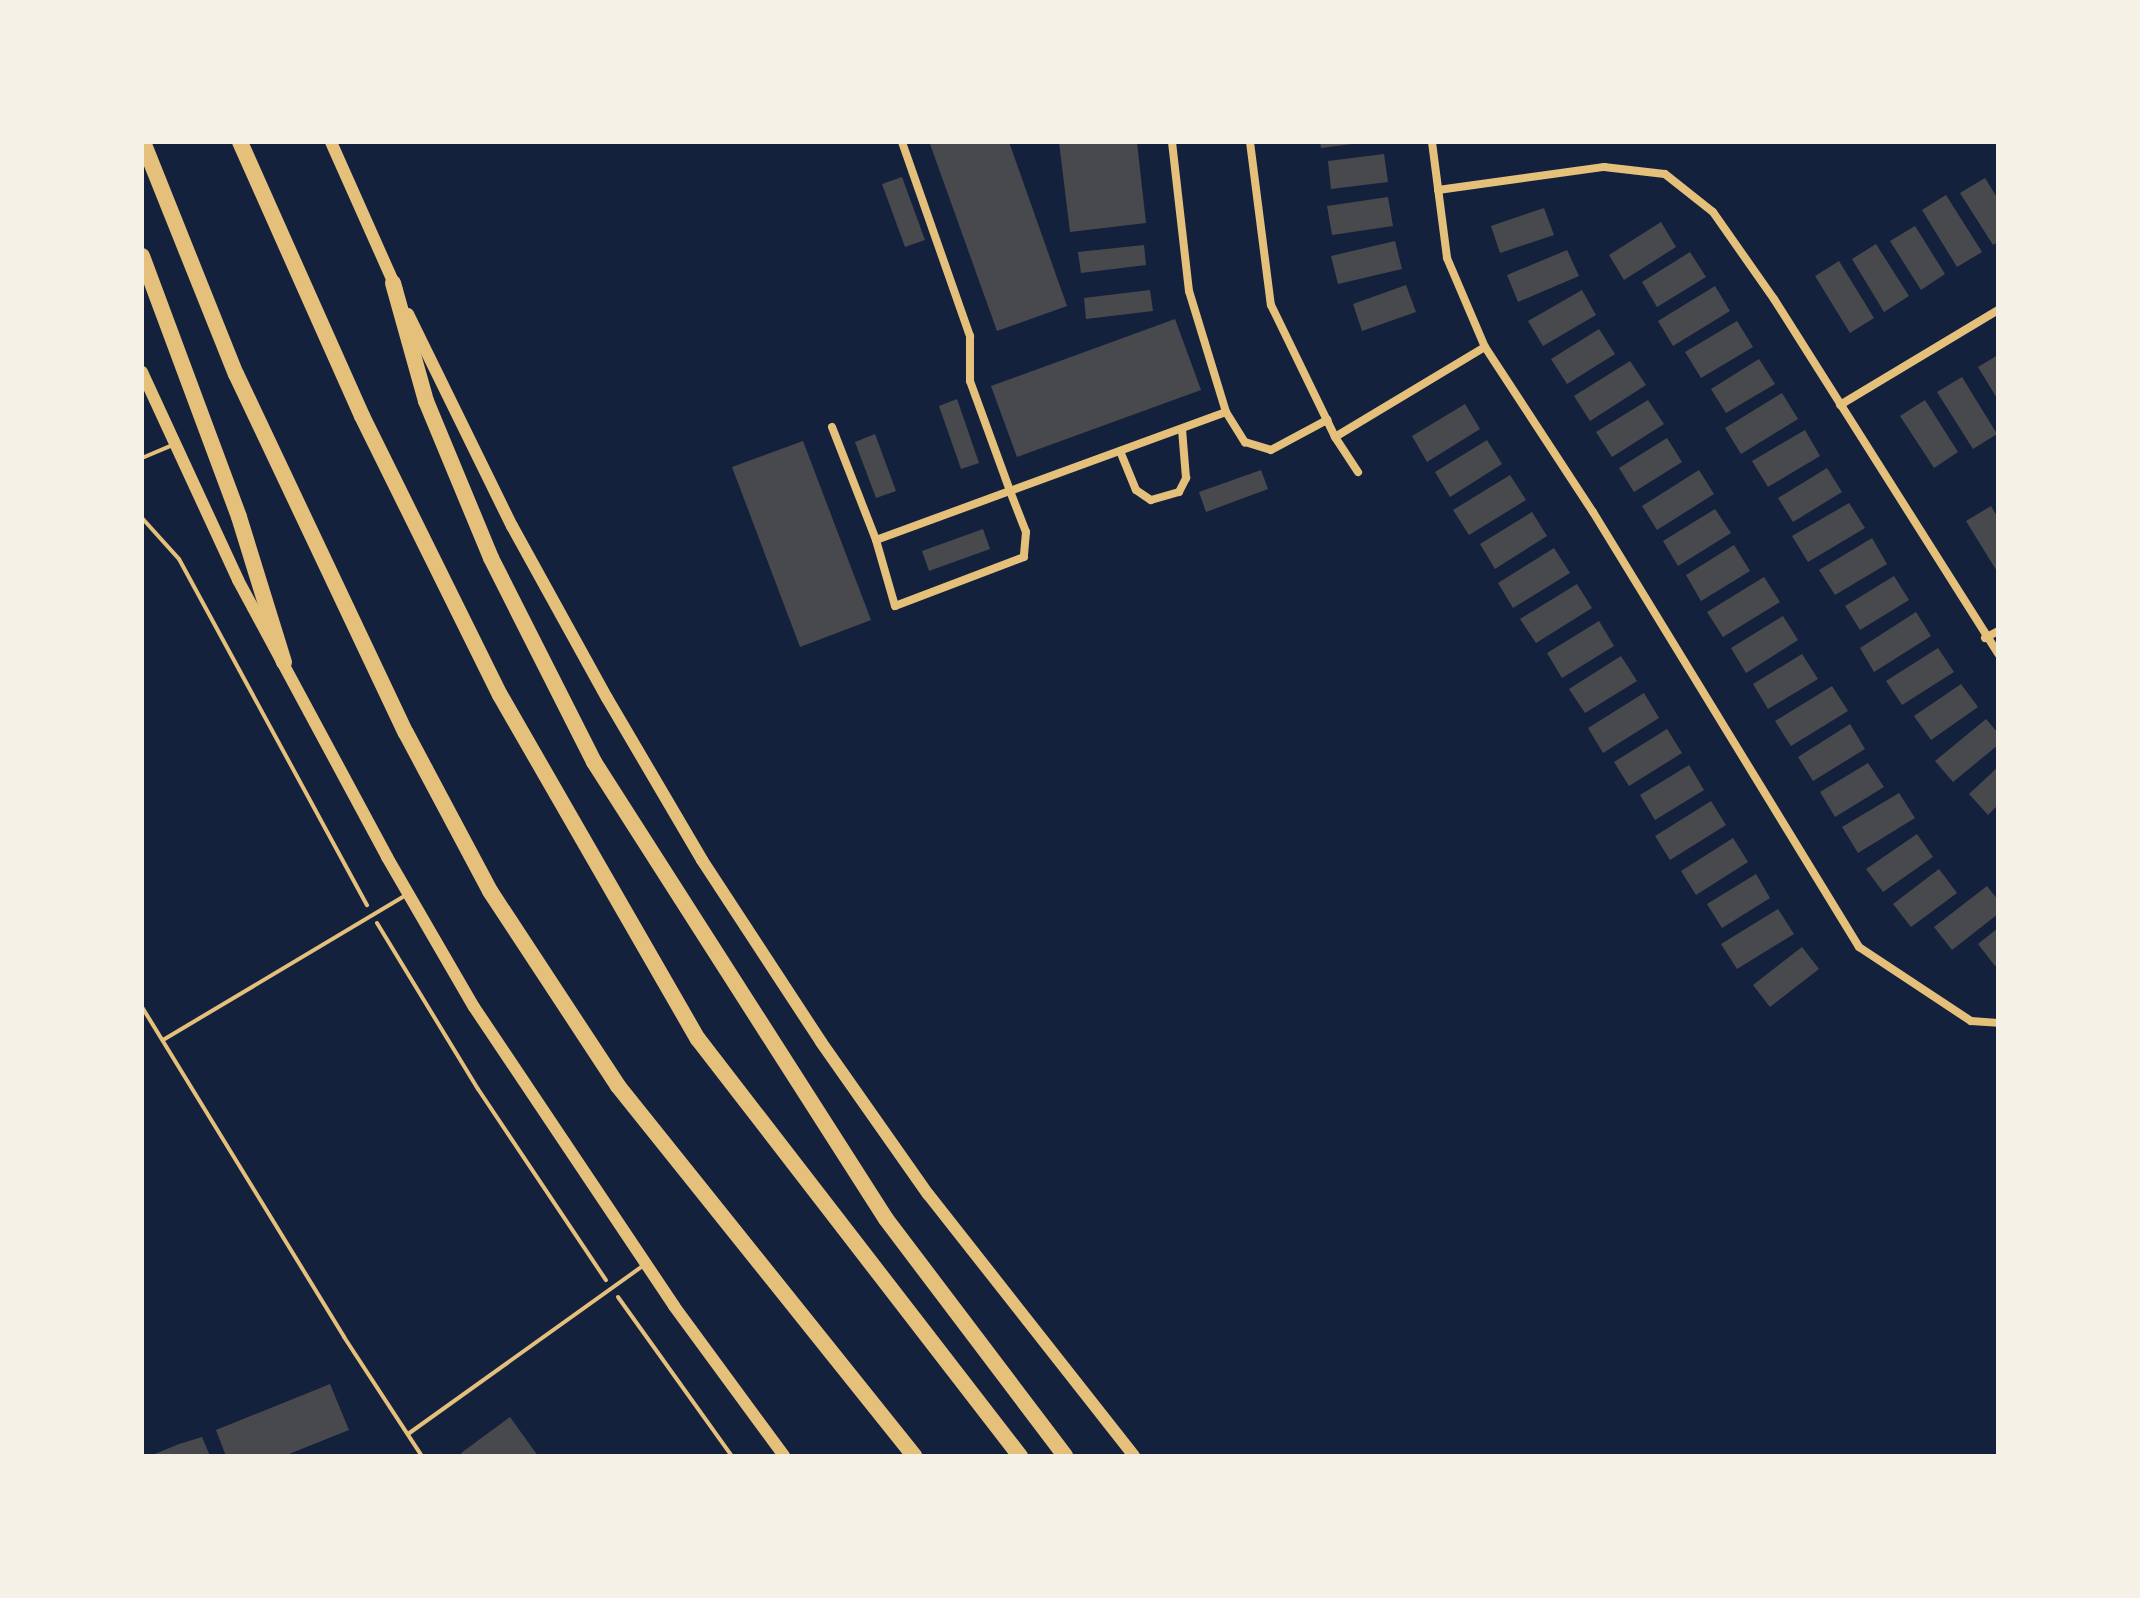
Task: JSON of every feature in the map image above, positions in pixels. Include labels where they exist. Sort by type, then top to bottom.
[{"type":"highway","points":[[143,142],[236,374],[406,733],[490,891],[618,1086],[914,1456]]},
{"type":"highway","points":[[240,142],[362,416],[500,695],[698,1039],[1020,1456]]},
{"type":"highway","points":[[142,256],[239,517],[284,662]]},
{"type":"highway","points":[[393,283],[426,401],[485,544],[594,762],[886,1219],[1065,1456]]},
{"type":"main road","points":[[331,142],[393,283],[512,526],[607,698],[702,860],[821,1042],[928,1194],[1134,1456]]},
{"type":"main road","points":[[142,372],[238,580],[408,894],[489,1031],[645,1264],[784,1456]]},
{"type":"street","points":[[832,427],[876,540],[895,606],[1024,557],[1026,532],[970,381],[970,336],[902,142]]},
{"type":"street","points":[[1172,142],[1189,291],[1226,412],[1245,442],[1271,450],[1327,420]]},
{"type":"street","points":[[1250,142],[1271,305],[1335,437],[1358,472]]},
{"type":"street","points":[[1432,142],[1447,258],[1485,347],[1601,526],[1859,947],[1971,1021],[1998,1023]]},
{"type":"street","points":[[1438,190],[1604,167],[1665,174],[1713,212],[1774,299],[1985,638],[1998,654]]},
{"type":"street","points":[[1840,405],[1998,310]]},
{"type":"street","points":[[1335,437],[1485,347]]},
{"type":"street","points":[[876,540],[1226,412]]},
{"type":"street","points":[[1120,451],[1136,490],[1151,500],[1179,492],[1186,478],[1182,429]]},
{"type":"street","points":[[1985,638],[1998,631]]},
{"type":"lane","points":[[142,458],[174,444]]},
{"type":"lane","points":[[163,1040],[408,894]]},
{"type":"lane","points":[[142,1007],[344,1337],[422,1456]]},
{"type":"lane","points":[[408,1434],[645,1264]]},
{"type":"path","points":[[142,518],[179,559],[363,899]]},
{"type":"path","points":[[380,928],[478,1089],[599,1271]]},
{"type":"path","points":[[620,1299],[732,1456]]},
{"type":"building","points":[[1009,142],[1067,306],[997,331],[930,144]]},
{"type":"building","points":[[1059,142],[1137,142],[1146,223],[1070,232]]},
{"type":"building","points":[[1320,142],[1352,142],[1352,144],[1321,148]]},
{"type":"building","points":[[1384,154],[1388,182],[1331,189],[1328,161]]},
{"type":"building","points":[[902,177],[925,240],[905,247],[882,184]]},
{"type":"building","points":[[1985,178],[1998,199],[1998,242],[1993,245],[1960,193]]},
{"type":"building","points":[[1946,195],[1982,252],[1957,267],[1922,210]]},
{"type":"building","points":[[1388,197],[1393,226],[1332,235],[1327,206]]},
{"type":"building","points":[[1544,208],[1554,235],[1500,253],[1491,226]]},
{"type":"building","points":[[1661,222],[1676,247],[1624,280],[1609,255]]},
{"type":"building","points":[[1915,226],[1945,274],[1921,290],[1890,241]]},
{"type":"building","points":[[1395,241],[1402,269],[1338,284],[1331,256]]},
{"type":"building","points":[[1876,244],[1909,296],[1884,312],[1852,259]]},
{"type":"building","points":[[1144,245],[1146,265],[1081,273],[1078,252]]},
{"type":"building","points":[[1567,250],[1579,276],[1518,302],[1507,275]]},
{"type":"building","points":[[1690,252],[1706,277],[1657,307],[1642,282]]},
{"type":"building","points":[[1839,261],[1874,318],[1850,333],[1815,276]]},
{"type":"building","points":[[1406,285],[1416,312],[1362,331],[1353,304]]},
{"type":"building","points":[[1715,286],[1730,311],[1673,346],[1658,321]]},
{"type":"building","points":[[1150,290],[1153,311],[1086,319],[1084,298]]},
{"type":"building","points":[[1582,290],[1596,315],[1543,346],[1528,321]]},
{"type":"building","points":[[1175,319],[1201,390],[1017,457],[991,386]]},
{"type":"building","points":[[1737,321],[1753,347],[1701,378],[1685,352]]},
{"type":"building","points":[[1599,329],[1615,354],[1567,384],[1551,359]]},
{"type":"building","points":[[1998,355],[1998,400],[1978,367]]},
{"type":"building","points":[[1759,359],[1775,384],[1726,413],[1711,389]]},
{"type":"building","points":[[1630,361],[1646,385],[1590,421],[1574,396]]},
{"type":"building","points":[[1962,377],[1997,434],[1973,449],[1937,392]]},
{"type":"building","points":[[1782,393],[1798,419],[1741,454],[1725,428]]},
{"type":"building","points":[[957,399],[979,463],[961,469],[939,406]]},
{"type":"building","points":[[1648,400],[1664,424],[1612,457],[1596,432]]},
{"type":"building","points":[[1925,400],[1958,452],[1934,468],[1900,416]]},
{"type":"building","points":[[1465,404],[1480,429],[1427,462],[1412,436]]},
{"type":"building","points":[[1805,430],[1820,456],[1768,487],[1752,461]]},
{"type":"building","points":[[875,434],[896,491],[876,498],[855,442]]},
{"type":"building","points":[[1667,438],[1682,462],[1634,492],[1619,468]]},
{"type":"building","points":[[1487,440],[1502,464],[1450,497],[1435,472]]},
{"type":"building","points":[[803,441],[871,620],[800,647],[732,467]]},
{"type":"building","points":[[1827,468],[1842,492],[1793,522],[1778,498]]},
{"type":"building","points":[[1261,470],[1268,489],[1206,512],[1199,492]]},
{"type":"building","points":[[1699,470],[1714,494],[1657,530],[1642,506]]},
{"type":"building","points":[[1510,475],[1526,500],[1469,535],[1453,510]]},
{"type":"building","points":[[1849,503],[1865,528],[1808,562],[1792,536]]},
{"type":"building","points":[[1991,506],[1998,518],[1998,573],[1966,521]]},
{"type":"building","points":[[1715,509],[1731,533],[1678,566],[1663,541]]},
{"type":"building","points":[[1532,512],[1547,536],[1495,569],[1480,544]]},
{"type":"building","points":[[983,529],[990,549],[929,571],[922,551]]},
{"type":"building","points":[[1872,538],[1887,564],[1835,595],[1819,570]]},
{"type":"building","points":[[1734,545],[1750,571],[1701,601],[1686,575]]},
{"type":"building","points":[[1554,548],[1570,573],[1513,608],[1498,583]]},
{"type":"building","points":[[1894,576],[1909,600],[1860,630],[1845,606]]},
{"type":"building","points":[[1764,577],[1780,602],[1723,637],[1707,612]]},
{"type":"building","points":[[1577,584],[1592,608],[1536,643],[1520,619]]},
{"type":"building","points":[[1916,612],[1931,636],[1874,672],[1860,648]]},
{"type":"building","points":[[1783,616],[1798,640],[1746,673],[1731,648]]},
{"type":"building","points":[[1599,621],[1614,646],[1562,678],[1547,653]]},
{"type":"building","points":[[1938,648],[1954,672],[1902,705],[1886,681]]},
{"type":"building","points":[[1802,654],[1818,679],[1768,709],[1753,684]]},
{"type":"building","points":[[1621,656],[1637,681],[1585,713],[1569,689]]},
{"type":"building","points":[[1961,684],[1978,707],[1931,740],[1914,716]]},
{"type":"building","points":[[1832,686],[1848,711],[1791,746],[1775,721]]},
{"type":"building","points":[[1644,693],[1659,718],[1603,753],[1588,728]]},
{"type":"building","points":[[1986,719],[1998,733],[1998,745],[1953,782],[1935,761]]},
{"type":"building","points":[[1850,724],[1865,749],[1813,781],[1798,757]]},
{"type":"building","points":[[1667,729],[1682,753],[1629,786],[1614,762]]},
{"type":"building","points":[[1868,763],[1884,787],[1835,817],[1820,792]]},
{"type":"building","points":[[1689,765],[1704,790],[1655,820],[1640,795]]},
{"type":"building","points":[[1998,767],[1998,805],[1988,815],[1969,794]]},
{"type":"building","points":[[1899,793],[1915,818],[1858,853],[1842,827]]},
{"type":"building","points":[[1711,801],[1726,825],[1670,860],[1655,836]]},
{"type":"building","points":[[1917,834],[1933,857],[1883,892],[1866,869]]},
{"type":"building","points":[[1733,838],[1748,862],[1696,895],[1681,871]]},
{"type":"building","points":[[1939,869],[1957,893],[1911,927],[1893,904]]},
{"type":"building","points":[[1756,874],[1770,898],[1722,928],[1707,904]]},
{"type":"building","points":[[1987,886],[1998,900],[1998,914],[1952,950],[1934,927]]},
{"type":"building","points":[[1778,909],[1794,934],[1737,969],[1721,944]]},
{"type":"building","points":[[1998,928],[1998,964],[1995,966],[1978,944]]},
{"type":"building","points":[[1802,947],[1819,969],[1770,1007],[1753,985]]},
{"type":"building","points":[[330,1384],[349,1430],[284,1456],[226,1456],[216,1430]]},
{"type":"building","points":[[510,1417],[538,1456],[463,1456],[461,1453]]},
{"type":"building","points":[[202,1437],[210,1456],[150,1456],[179,1444]]}]
